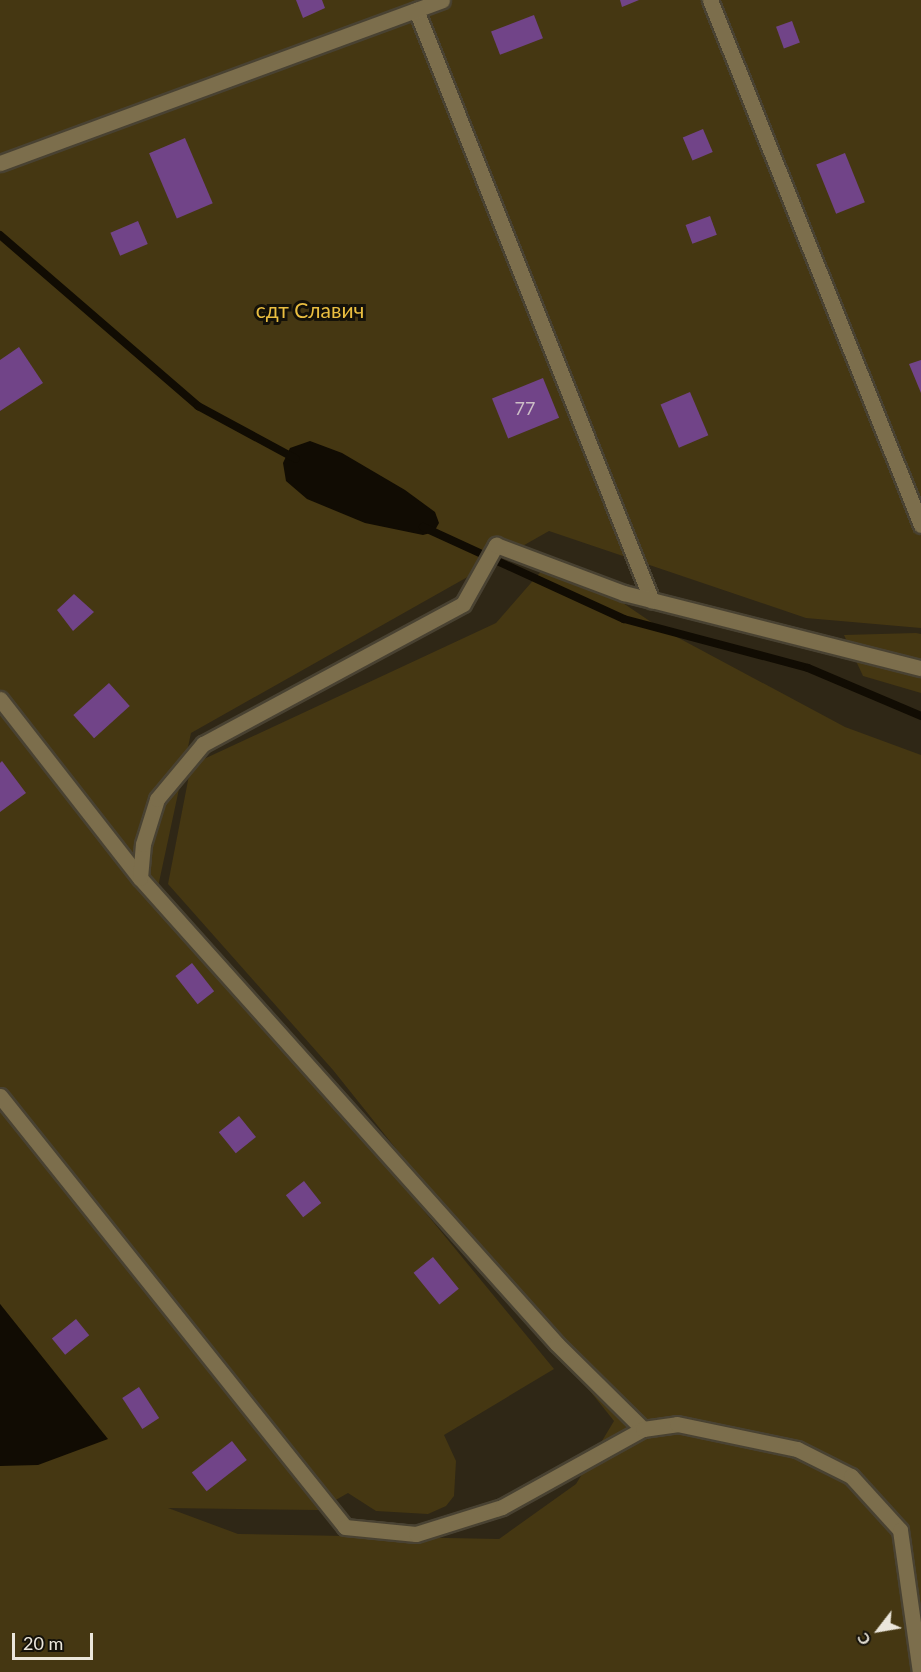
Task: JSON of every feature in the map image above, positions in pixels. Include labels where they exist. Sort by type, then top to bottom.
[{"type":"lane","points":[[0,163],[442,0]]},
{"type":"lane","points":[[710,0],[921,525]]},
{"type":"lane","points":[[416,10],[652,601]]},
{"type":"lane","points":[[140,878],[142,844],[157,799],[203,744],[463,604],[474,580],[496,545],[652,601],[921,668]]},
{"type":"lane","points":[[0,699],[140,878],[557,1344],[643,1429]]},
{"type":"lane","points":[[0,1096],[345,1527],[416,1534],[502,1506],[643,1429],[677,1424],[797,1449],[851,1476],[900,1530],[920,1672]]},
{"type":"green space","name":"сдт Славич","points":[[0,0],[921,0],[921,628],[806,618],[549,531],[191,733],[158,887],[554,1369],[444,1435],[456,1461],[454,1496],[446,1506],[428,1514],[376,1511],[348,1493],[318,1510],[168,1508],[238,1534],[499,1539],[576,1484],[614,1421],[333,1070],[168,884],[191,765],[496,623],[544,568],[586,578],[660,628],[845,727],[921,755],[921,1672],[0,1672],[0,1466],[107,1439],[0,1304]]},
{"type":"green space","points":[[921,634],[921,693],[863,676],[844,635]]},
{"type":"shaded area","points":[[310,441],[342,453],[405,490],[435,512],[439,523],[434,532],[423,535],[365,523],[307,499],[286,481],[283,463],[290,448]]},
{"type":"shaded area","points":[[0,1304],[108,1439],[38,1465],[0,1466]]},
{"type":"building","points":[[296,0],[322,0],[325,8],[303,18]]},
{"type":"building","points":[[620,0],[639,0],[622,7]]},
{"type":"building","points":[[534,15],[543,38],[500,55],[491,31]]},
{"type":"building","points":[[792,21],[800,43],[784,48],[776,27]]},
{"type":"building","points":[[703,129],[713,152],[693,161],[683,138]]},
{"type":"building","points":[[185,138],[213,203],[177,219],[149,153]]},
{"type":"building","points":[[845,153],[865,202],[836,214],[816,165]]},
{"type":"building","points":[[710,216],[717,235],[692,244],[686,225]]},
{"type":"building","points":[[138,221],[148,244],[120,256],[110,233]]},
{"type":"building","points":[[19,347],[43,383],[0,411],[0,360]]},
{"type":"building","points":[[921,360],[921,393],[909,364]]},
{"type":"building","points":[[543,378],[559,418],[508,438],[492,399]]},
{"type":"building","points":[[690,392],[708,435],[679,448],[661,405]]},
{"type":"building","points":[[74,594],[94,612],[73,631],[57,610]]},
{"type":"building","points":[[109,683],[130,706],[94,738],[73,715]]},
{"type":"building","points":[[2,761],[26,793],[0,812],[0,763]]},
{"type":"building","points":[[192,963],[214,991],[198,1004],[175,976]]},
{"type":"building","points":[[239,1116],[256,1137],[236,1153],[219,1132]]},
{"type":"building","points":[[304,1181],[321,1203],[303,1217],[286,1195]]},
{"type":"building","points":[[433,1257],[459,1289],[439,1305],[414,1273]]},
{"type":"building","points":[[76,1319],[89,1335],[65,1355],[52,1339]]},
{"type":"building","points":[[139,1387],[159,1418],[142,1429],[122,1398]]},
{"type":"building","points":[[232,1441],[247,1460],[207,1491],[192,1472]]},
{"type":"waterway","points":[[0,235],[198,406],[296,459]]},
{"type":"waterway","points":[[423,527],[624,619],[808,668],[921,716]]}]
